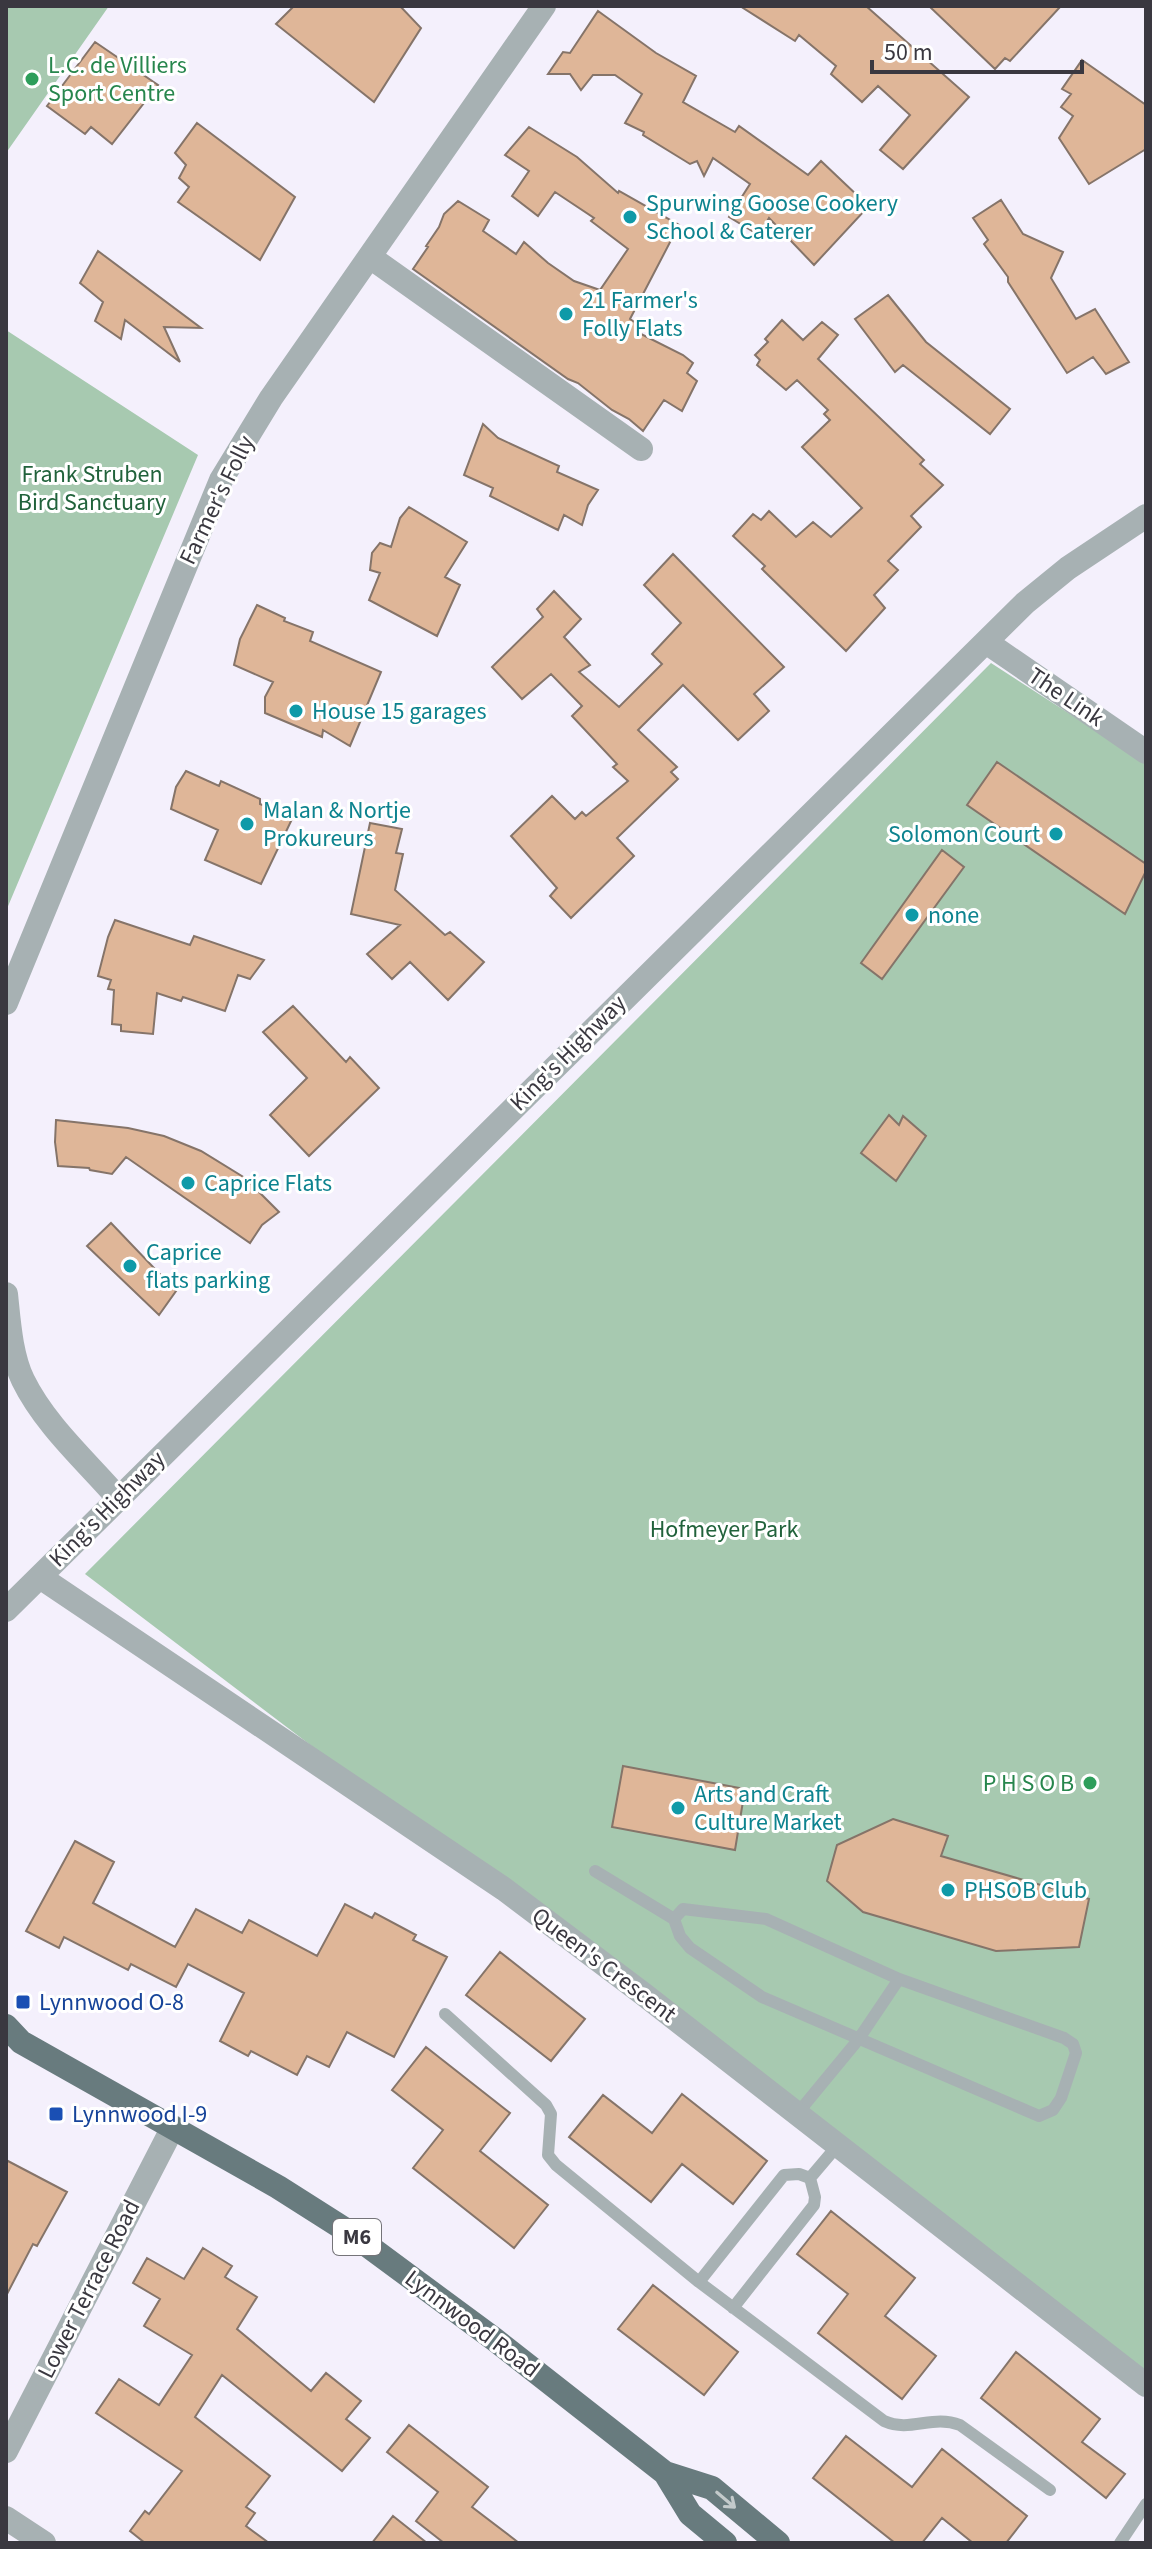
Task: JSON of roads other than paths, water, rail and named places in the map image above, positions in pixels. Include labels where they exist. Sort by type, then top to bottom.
[{"type":"main road","name":"Lynnwood Road","points":[[11,2036],[278,2187],[352,2234],[483,2330],[665,2473],[712,2488],[778,2543]]},
{"type":"main road","name":"Lynnwood Road","points":[[665,2473],[690,2514],[725,2543]]},
{"type":"street","name":"Farmer's Folly","points":[[6,1003],[221,480],[271,398],[544,6]]},
{"type":"street","points":[[370,257],[641,449]]},
{"type":"street","name":"King's Highway","points":[[6,1610],[1025,603],[1068,568],[1146,516]]},
{"type":"street","name":"The Link","points":[[986,642],[1146,752]]},
{"type":"street","points":[[6,1294],[12,1343],[22,1379],[40,1407],[118,1498]]},
{"type":"street","name":"Queen's Crescent","points":[[40,1577],[504,1889],[1146,2385]]},
{"type":"street","name":"Lower Terrace Road","points":[[6,2451],[173,2127]]},
{"type":"street","points":[[18,2530],[44,2543]]},
{"type":"lane","points":[[595,1871],[674,1919],[680,1936],[690,1948],[762,1997],[1039,2116],[1053,2110],[1061,2098],[1076,2053],[1073,2044],[1064,2038],[899,1979],[766,1919],[683,1909],[674,1919]]},
{"type":"lane","points":[[797,2114],[858,2040],[899,1979]]},
{"type":"lane","points":[[445,2014],[546,2105],[551,2114],[548,2155],[556,2165],[699,2282],[884,2421],[904,2427],[934,2421],[960,2425],[1050,2490]]},
{"type":"lane","points":[[810,2178],[838,2145]]},
{"type":"lane","points":[[699,2282],[784,2175],[790,2173],[810,2178]]},
{"type":"lane","points":[[733,2308],[814,2205],[810,2178]]},
{"type":"lane","points":[[1120,2543],[1146,2504]]},
{"type":"place","name":"L.C. de Villiers Sport Centre","points":[[32,79]]},
{"type":"place","name":"Spurwing Goose Cookery School & Caterer","points":[[630,217]]},
{"type":"place","name":"21 Farmer's Folly Flats","points":[[566,314]]},
{"type":"place","name":"House 15 garages","points":[[296,711]]},
{"type":"place","name":"Malan & Nortje Prokureurs","points":[[247,824]]},
{"type":"place","name":"Solomon Court","points":[[1056,834]]},
{"type":"place","name":"none","points":[[912,915]]},
{"type":"place","name":"Caprice Flats","points":[[188,1183]]},
{"type":"place","name":"Caprice flats parking","points":[[130,1266]]},
{"type":"place","name":"P H S O B","points":[[1090,1783]]},
{"type":"place","name":"Arts and Craft Culture Market","points":[[678,1808]]},
{"type":"place","name":"PHSOB Club","points":[[948,1890]]},
{"type":"place","name":"Lynnwood O-8","points":[[23,2002]]},
{"type":"place","name":"Lynnwood I-9","points":[[56,2114]]},
{"type":"park label","name":"Frank Struben Bird Sanctuary","points":[[92,488]]},
{"type":"park label","name":"Hofmeyer Park","points":[[724,1529]]}]
